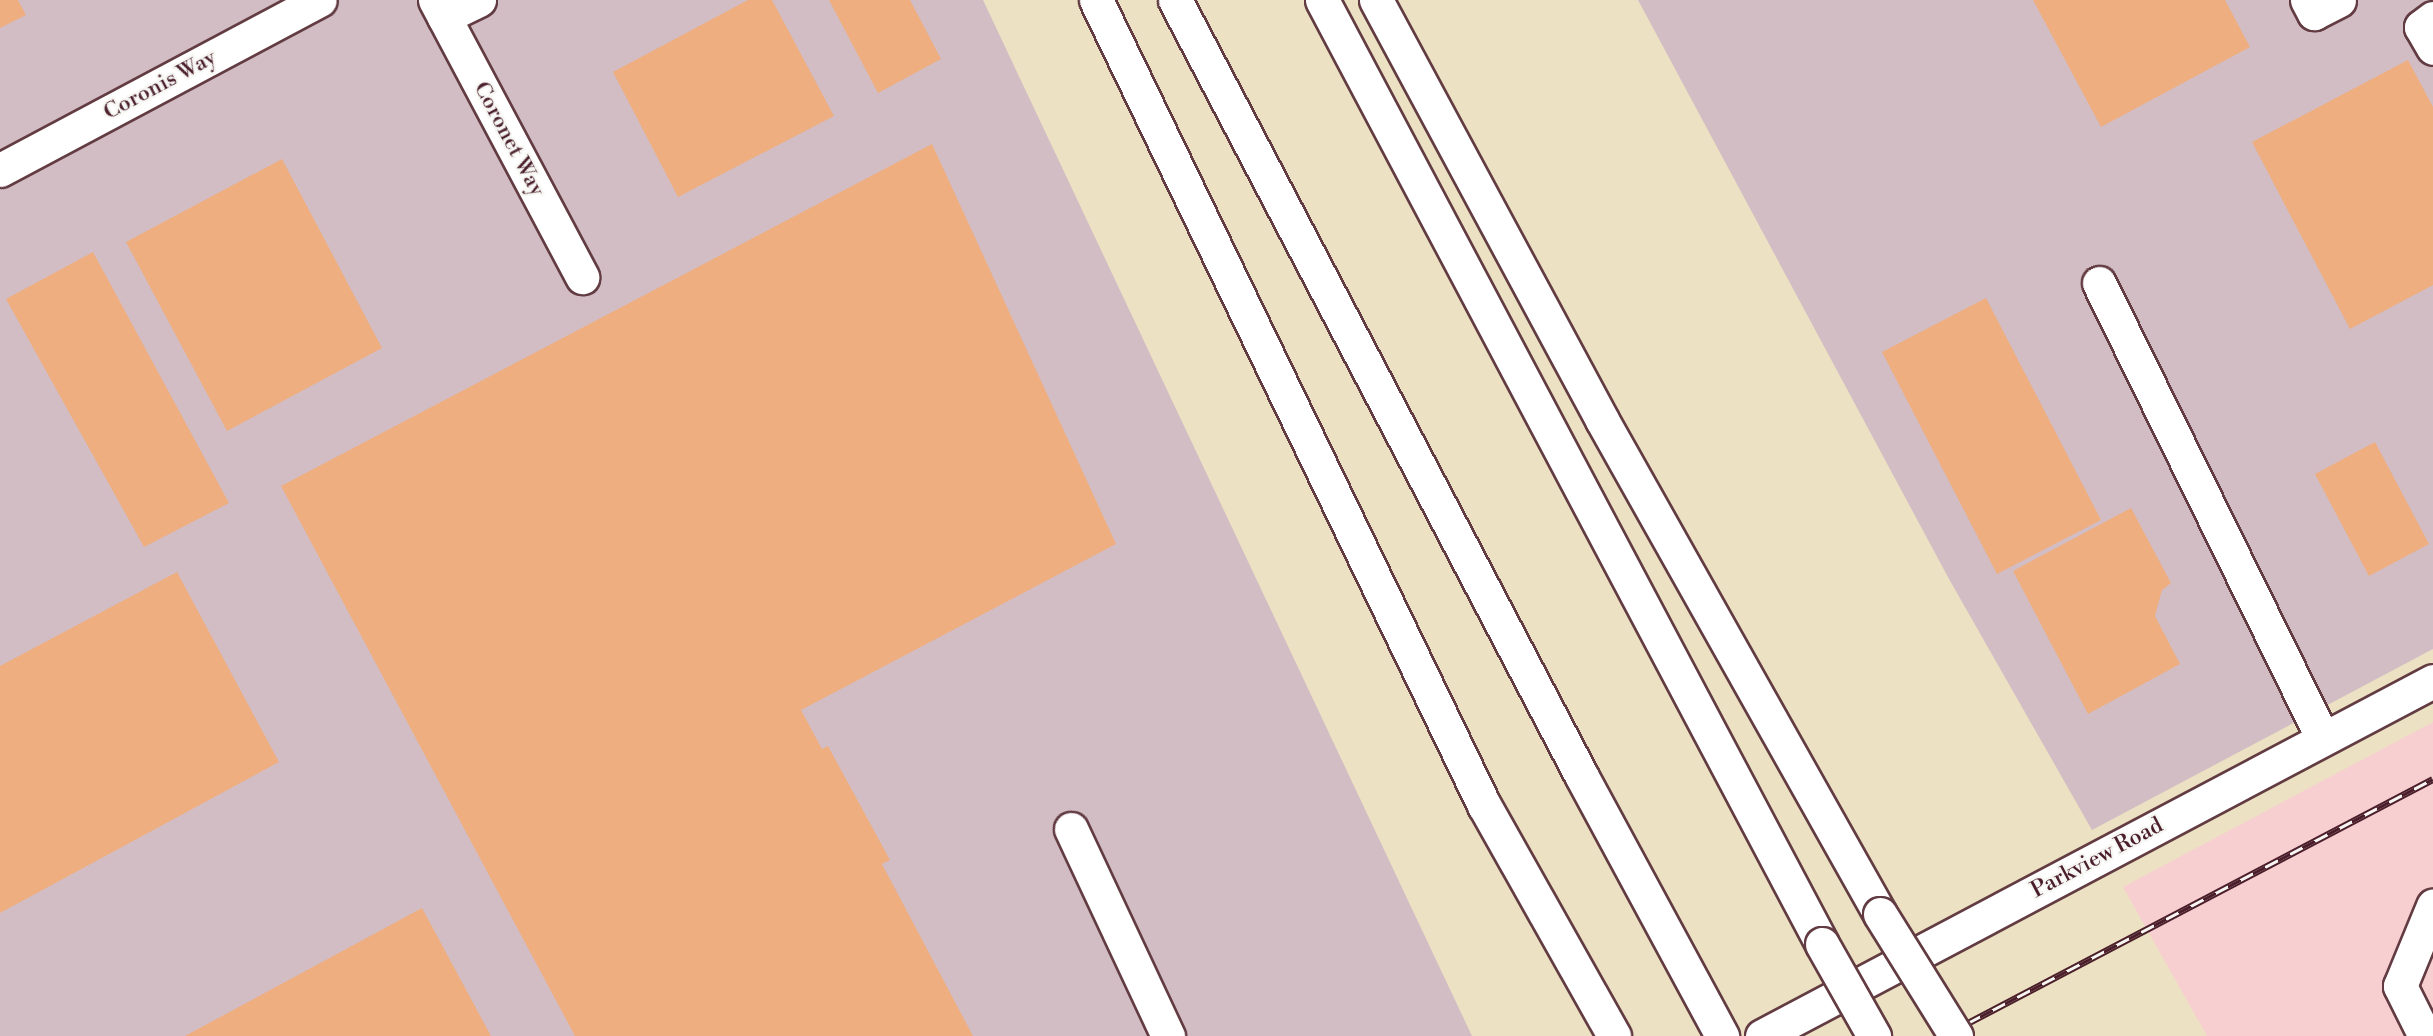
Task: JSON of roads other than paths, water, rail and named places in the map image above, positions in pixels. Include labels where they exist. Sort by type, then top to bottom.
[{"type":"main road","name":"Coronis Way","points":[[0,170],[320,0]]},
{"type":"main road","points":[[439,8],[478,0]]},
{"type":"main road","points":[[1096,0],[1484,805],[1614,1036]]},
{"type":"main road","points":[[1175,0],[1581,775],[1722,1036]]},
{"type":"main road","points":[[1322,0],[1822,944],[1874,1036]]},
{"type":"main road","points":[[1376,0],[1602,420],[1880,914],[1956,1036]]},
{"type":"main road","points":[[2307,0],[2314,13],[2339,0]]},
{"type":"main road","name":"Coronet Way","points":[[439,8],[582,277]]},
{"type":"main road","points":[[2433,18],[2421,27],[2433,48]]},
{"type":"main road","points":[[2099,283],[2323,739]]},
{"type":"main road","name":"Parkview Road","points":[[1762,1036],[2433,681]]},
{"type":"main road","points":[[1071,829],[1168,1036]]},
{"type":"main road","points":[[2425,1036],[2400,986],[2433,906]]},
{"type":"railway","points":[[1943,1036],[2433,779]]}]
